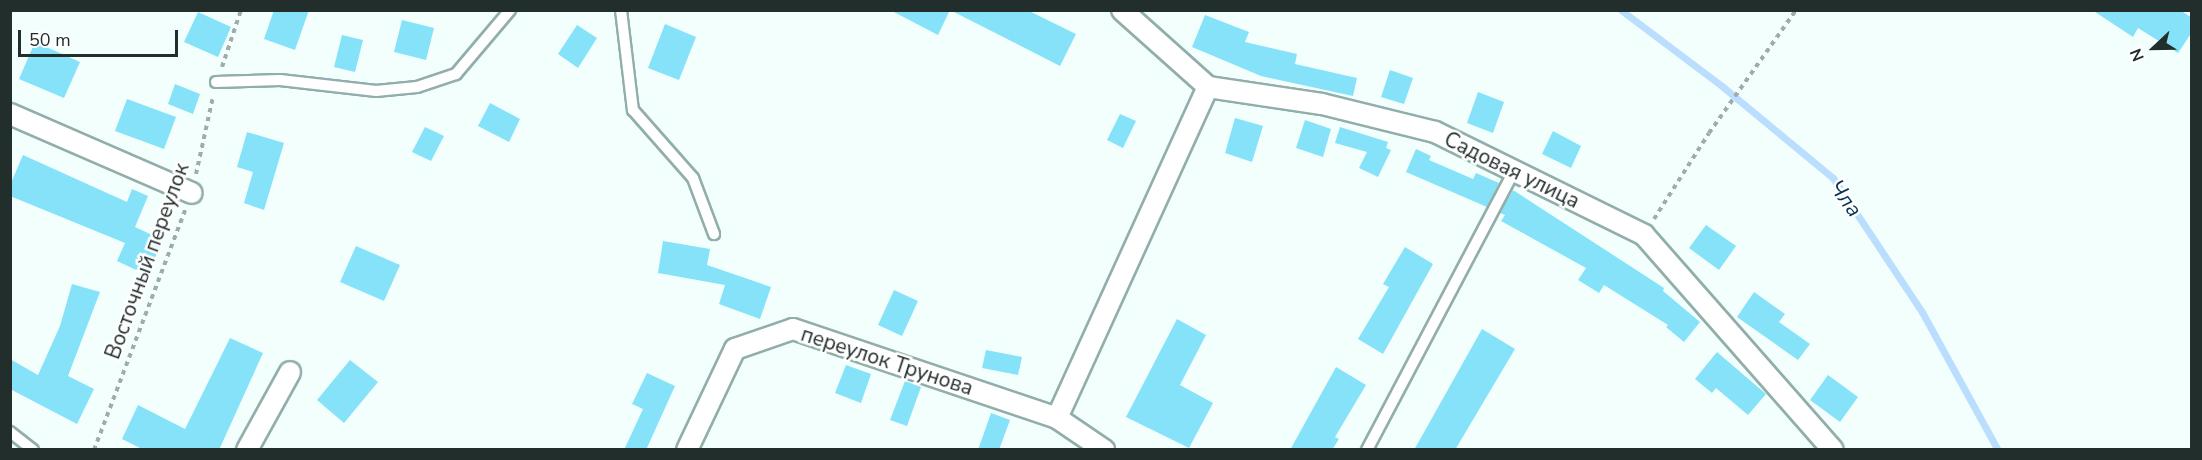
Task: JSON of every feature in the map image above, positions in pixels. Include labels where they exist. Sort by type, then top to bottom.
[{"type":"street","points":[[1057,418],[1208,87],[1122,10]]},
{"type":"street","name":"Садовая улица","points":[[1208,87],[1322,104],[1435,132],[1644,235],[1833,450]]},
{"type":"street","points":[[10,114],[192,194]]},
{"type":"street","name":"переулок Трунова","points":[[687,450],[735,349],[794,329],[1057,418],[1104,450]]},
{"type":"street","points":[[247,450],[290,372]]},
{"type":"lane","points":[[216,82],[280,80],[376,91],[417,87],[456,74],[510,10]]},
{"type":"lane","points":[[621,10],[633,110],[693,178],[714,234]]},
{"type":"lane","points":[[1367,450],[1514,171]]},
{"type":"lane","points":[[10,432],[33,450]]},
{"type":"path","name":"Восточный переулок","points":[[94,450],[192,194],[216,82],[241,10]]},
{"type":"path","points":[[1644,235],[1709,133],[1796,10]]},
{"type":"building","points":[[274,10],[309,10],[295,50],[264,39]]},
{"type":"building","points":[[890,10],[950,10],[938,35]]},
{"type":"building","points":[[950,10],[1027,10],[1076,34],[1060,66]]},
{"type":"building","points":[[2092,10],[2180,10],[2192,18],[2192,32],[2178,53],[2138,28],[2133,37]]},
{"type":"building","points":[[198,12],[231,27],[218,57],[184,42]]},
{"type":"building","points":[[1205,15],[1249,32],[1245,42],[1297,54],[1295,64],[1357,78],[1353,96],[1261,76],[1192,47]]},
{"type":"building","points":[[402,20],[434,28],[426,60],[394,52]]},
{"type":"building","points":[[665,24],[696,37],[679,80],[648,68]]},
{"type":"building","points":[[577,25],[597,38],[578,68],[558,54]]},
{"type":"building","points":[[342,35],[363,40],[355,72],[334,67]]},
{"type":"building","points":[[35,42],[80,62],[64,98],[19,79]]},
{"type":"building","points":[[1390,70],[1413,78],[1404,104],[1381,97]]},
{"type":"building","points":[[175,84],[200,94],[193,114],[168,104]]},
{"type":"building","points":[[1478,92],[1504,102],[1493,133],[1467,123]]},
{"type":"building","points":[[127,99],[176,117],[164,149],[115,131]]},
{"type":"building","points":[[490,103],[520,119],[509,142],[478,126]]},
{"type":"building","points":[[1120,114],[1136,121],[1123,148],[1107,140]]},
{"type":"building","points":[[1235,118],[1263,126],[1252,162],[1225,153]]},
{"type":"building","points":[[1305,120],[1331,129],[1323,157],[1296,148]]},
{"type":"building","points":[[425,127],[444,136],[431,161],[412,152]]},
{"type":"building","points":[[1340,127],[1388,142],[1386,148],[1391,150],[1378,177],[1359,168],[1367,152],[1335,143]]},
{"type":"building","points":[[1553,131],[1581,146],[1571,168],[1542,154]]},
{"type":"building","points":[[247,132],[284,143],[264,210],[244,203],[253,172],[237,167]]},
{"type":"building","points":[[1416,149],[1431,156],[1429,160],[1473,179],[1476,173],[1499,183],[1487,207],[1406,172]]},
{"type":"building","points":[[23,155],[127,202],[132,189],[148,196],[135,227],[163,240],[147,275],[117,261],[125,243],[10,196],[10,185]]},
{"type":"building","points":[[1513,190],[1664,288],[1663,291],[1700,322],[1684,342],[1666,327],[1668,325],[1604,285],[1599,293],[1578,280],[1586,268],[1501,221],[1505,215],[1500,213]]},
{"type":"building","points":[[1706,225],[1736,246],[1719,270],[1689,248]]},
{"type":"building","points":[[663,241],[710,249],[707,265],[771,287],[760,319],[719,304],[725,285],[658,273]]},
{"type":"building","points":[[356,246],[400,265],[384,301],[340,282]]},
{"type":"building","points":[[1405,247],[1433,264],[1383,354],[1358,339],[1389,287],[1383,284]]},
{"type":"building","points":[[72,284],[100,292],[68,376],[94,389],[77,424],[10,389],[10,359],[38,375],[60,326]]},
{"type":"building","points":[[894,290],[918,301],[902,336],[878,325]]},
{"type":"building","points":[[1754,292],[1785,314],[1779,322],[1810,344],[1798,360],[1737,317]]},
{"type":"building","points":[[1177,319],[1206,335],[1180,385],[1213,403],[1189,448],[1126,417]]},
{"type":"building","points":[[1482,329],[1515,349],[1455,450],[1414,450]]},
{"type":"building","points":[[230,338],[263,353],[219,450],[144,450],[122,439],[138,405],[185,429]]},
{"type":"building","points":[[986,350],[1022,357],[1018,375],[982,368]]},
{"type":"building","points":[[1717,352],[1766,394],[1748,415],[1716,388],[1712,393],[1695,379]]},
{"type":"building","points":[[350,360],[378,382],[344,423],[317,400]]},
{"type":"building","points":[[846,365],[871,374],[861,403],[835,393]]},
{"type":"building","points":[[1336,367],[1366,385],[1335,437],[1339,439],[1332,450],[1290,450]]},
{"type":"building","points":[[647,373],[675,386],[646,450],[624,450],[643,409],[632,404]]},
{"type":"building","points":[[1828,375],[1858,397],[1840,422],[1810,400]]},
{"type":"building","points":[[905,381],[921,387],[907,426],[890,420]]},
{"type":"building","points":[[991,413],[1010,420],[999,450],[978,450]]},
{"type":"waterway","name":"Чла","points":[[1621,10],[1723,87],[1833,178],[1922,312],[1998,450]]}]
